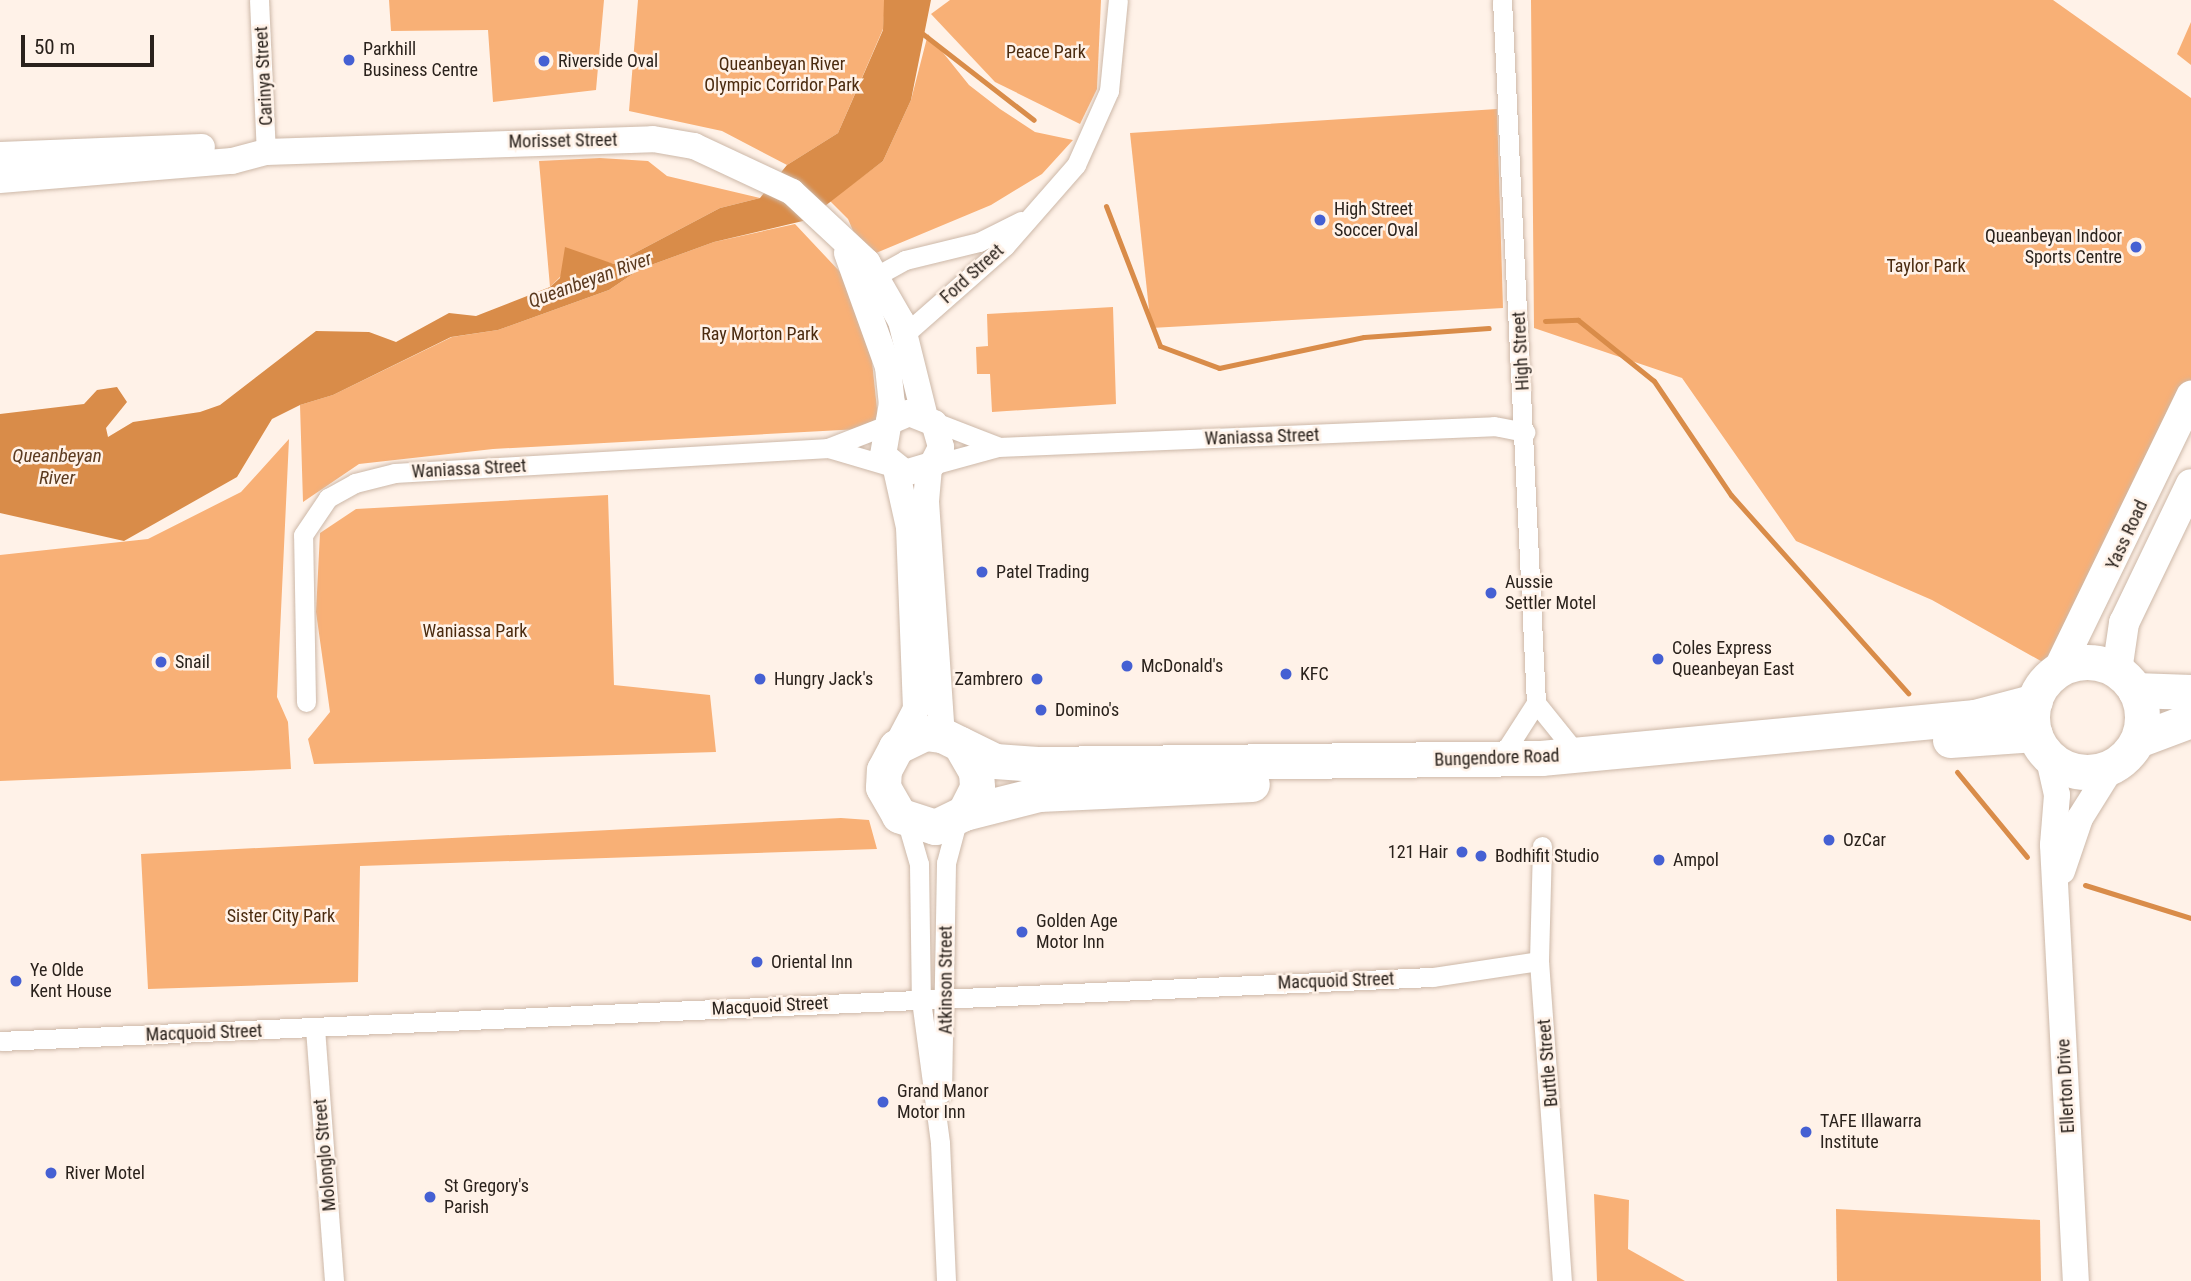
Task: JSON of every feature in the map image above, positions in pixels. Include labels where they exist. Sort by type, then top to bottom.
[{"type":"highway","points":[[2191,692],[2126,680],[2095,663],[2058,670],[2039,730],[2079,772],[2112,766],[2138,740],[2191,720]]},
{"type":"highway","points":[[2126,680],[2142,708],[2138,740]]},
{"type":"highway","name":"Bungendore Road","points":[[951,739],[995,761],[1037,764],[1500,759],[1578,755],[1975,717],[2039,730]]},
{"type":"highway","name":"Bungendore Road","points":[[961,815],[1039,794],[1543,771],[2039,730]]},
{"type":"highway","points":[[910,737],[951,739],[976,772],[977,788],[961,815],[935,827],[906,819],[883,787],[896,747],[910,737]]},
{"type":"main road","name":"Yass Road","points":[[2058,670],[2191,396]]},
{"type":"main road","name":"Yass Road","points":[[2126,680],[2124,623],[2191,484]]},
{"type":"street","name":"Carinya Street","points":[[259,0],[266,152]]},
{"type":"street","name":"Ford Street","points":[[905,334],[1036,210],[1076,165],[1099,118],[1115,65],[1118,0]]},
{"type":"street","name":"High Street","points":[[1502,0],[1525,432],[1536,703]]},
{"type":"street","name":"Morisset Street","points":[[0,180],[107,172],[266,152],[653,139],[694,146],[768,178],[834,230],[878,275]]},
{"type":"street","name":"Morisset Street","points":[[0,155],[224,146],[266,152]]},
{"type":"street","points":[[55,152],[107,172]]},
{"type":"street","name":"Ford Street","points":[[878,275],[905,260],[979,242],[1036,210]]},
{"type":"street","name":"Morisset Street","points":[[834,230],[877,324]]},
{"type":"street","points":[[878,275],[877,324],[890,380],[888,424],[882,450],[894,468],[909,527],[916,709],[896,747]]},
{"type":"street","points":[[878,275],[905,334],[928,418],[941,442],[930,466],[926,502],[951,739]]},
{"type":"street","points":[[888,424],[909,413],[928,418]]},
{"type":"street","name":"Waniassa Street","points":[[928,418],[998,447]]},
{"type":"street","name":"Waniassa Street","points":[[306,702],[303,536],[328,498],[355,483],[396,473],[828,448],[888,424]]},
{"type":"street","name":"Waniassa Street","points":[[930,466],[998,447],[1494,426],[1525,432]]},
{"type":"street","name":"Waniassa Street","points":[[828,448],[894,468]]},
{"type":"street","points":[[894,468],[930,466]]},
{"type":"street","points":[[1500,759],[1536,703],[1578,755]]},
{"type":"street","name":"Ellerton Drive","points":[[2039,730],[2057,795],[2056,891],[2076,1281]]},
{"type":"street","name":"Ellerton Drive","points":[[2056,891],[2080,818],[2112,766]]},
{"type":"street","name":"Atkinson Street","points":[[940,1143],[948,998],[946,863],[961,815]]},
{"type":"street","name":"Atkinson Street","points":[[906,819],[918,862],[921,1000],[940,1143],[946,1281]]},
{"type":"street","name":"Buttle Street","points":[[1542,846],[1539,961],[1562,1281]]},
{"type":"street","name":"Macquoid Street","points":[[0,1041],[1433,977],[1539,961]]},
{"type":"street","name":"Molonglo Street","points":[[315,1028],[334,1281]]},
{"type":"green space","name":"Riverside Oval","points":[[389,0],[604,0],[596,90],[493,102],[488,30],[391,31]]},
{"type":"green space","name":"Queanbeyan River Olympic Corridor Park","points":[[638,0],[885,1],[883,29],[838,133],[787,165],[722,131],[629,111]]},
{"type":"green space","name":"Peace Park","points":[[950,0],[1101,0],[1097,89],[1080,124],[995,82],[931,14]]},
{"type":"green space","name":"Taylor Park","points":[[1531,0],[2053,0],[2191,98],[2191,384],[2048,665],[1932,600],[1796,541],[1682,378],[1534,328]]},
{"type":"green space","points":[[2191,22],[2191,65],[2177,54]]},
{"type":"green space","points":[[928,34],[969,85],[1000,109],[1035,132],[1073,140],[1042,174],[991,205],[876,253],[857,240],[848,219],[830,201],[883,161],[911,100]]},
{"type":"green space","name":"High Street Soccer Oval","points":[[1497,109],[1503,308],[1151,328],[1130,133]]},
{"type":"green space","points":[[600,158],[648,161],[667,176],[760,198],[720,208],[614,264],[582,255],[550,287],[539,161]]},
{"type":"green space","name":"Ray Morton Park","points":[[795,224],[842,274],[869,333],[879,428],[493,449],[359,464],[303,502],[300,405],[333,395],[452,337],[498,330],[609,290],[640,269],[714,242]]},
{"type":"green space","points":[[1113,307],[1116,404],[992,412],[990,374],[977,374],[976,347],[988,346],[987,314]]},
{"type":"green space","points":[[289,439],[277,697],[288,722],[291,769],[0,781],[0,555],[148,539],[241,492]]},
{"type":"green space","name":"Waniassa Park","points":[[608,495],[614,685],[710,695],[716,752],[314,764],[308,739],[330,712],[316,612],[320,533],[356,509]]},
{"type":"green space","name":"Sister City Park","points":[[841,818],[869,820],[877,849],[360,866],[358,982],[148,989],[141,854]]},
{"type":"green space","points":[[1594,1194],[1629,1200],[1628,1249],[1685,1281],[1597,1281]]},
{"type":"green space","points":[[1836,1209],[2040,1220],[2041,1281],[1837,1281]]},
{"type":"water","name":"Queanbeyan River","points":[[884,0],[931,0],[911,100],[883,161],[807,220],[714,242],[640,269],[609,290],[498,330],[451,337],[333,395],[300,405],[272,419],[237,477],[124,541],[0,513],[0,414],[84,404],[97,390],[117,387],[127,402],[106,428],[108,437],[133,422],[200,412],[220,405],[316,331],[369,332],[396,342],[449,313],[476,316],[550,287],[560,278],[565,247],[614,264],[720,208],[760,198],[787,165],[838,133],[883,30]]},
{"type":"waterway","points":[[923,34],[1034,120]]},
{"type":"waterway","points":[[1106,206],[1160,346],[1219,368],[1364,337],[1489,328]]},
{"type":"waterway","points":[[1545,321],[1578,320],[1654,381],[1731,495],[1908,693]]},
{"type":"waterway","points":[[1957,772],[2027,857]]},
{"type":"waterway","points":[[2085,885],[2191,918]]},
{"type":"place","name":"Parkhill Business Centre","points":[[349,60]]},
{"type":"place","name":"Riverside Oval","points":[[544,61]]},
{"type":"place","name":"High Street Soccer Oval","points":[[1320,220]]},
{"type":"place","name":"Queanbeyan Indoor Sports Centre","points":[[2136,247]]},
{"type":"place","name":"Patel Trading","points":[[982,572]]},
{"type":"place","name":"Aussie Settler Motel","points":[[1491,593]]},
{"type":"place","name":"Coles Express Queanbeyan East","points":[[1658,659]]},
{"type":"place","name":"Snail","points":[[161,662]]},
{"type":"place","name":"McDonald's","points":[[1127,666]]},
{"type":"place","name":"KFC","points":[[1286,674]]},
{"type":"place","name":"Hungry Jack's","points":[[760,679]]},
{"type":"place","name":"Zambrero","points":[[1037,679]]},
{"type":"place","name":"Domino's","points":[[1041,710]]},
{"type":"place","name":"OzCar","points":[[1829,840]]},
{"type":"place","name":"121 Hair","points":[[1462,852]]},
{"type":"place","name":"Bodhifit Studio","points":[[1481,856]]},
{"type":"place","name":"Ampol","points":[[1659,860]]},
{"type":"place","name":"Golden Age Motor Inn","points":[[1022,932]]},
{"type":"place","name":"Oriental Inn","points":[[757,962]]},
{"type":"place","name":"Ye Olde Kent House","points":[[16,981]]},
{"type":"place","name":"Grand Manor Motor Inn","points":[[883,1102]]},
{"type":"place","name":"TAFE Illawarra Institute","points":[[1806,1132]]},
{"type":"place","name":"River Motel","points":[[51,1173]]},
{"type":"place","name":"St Gregory's Parish","points":[[430,1197]]}]
